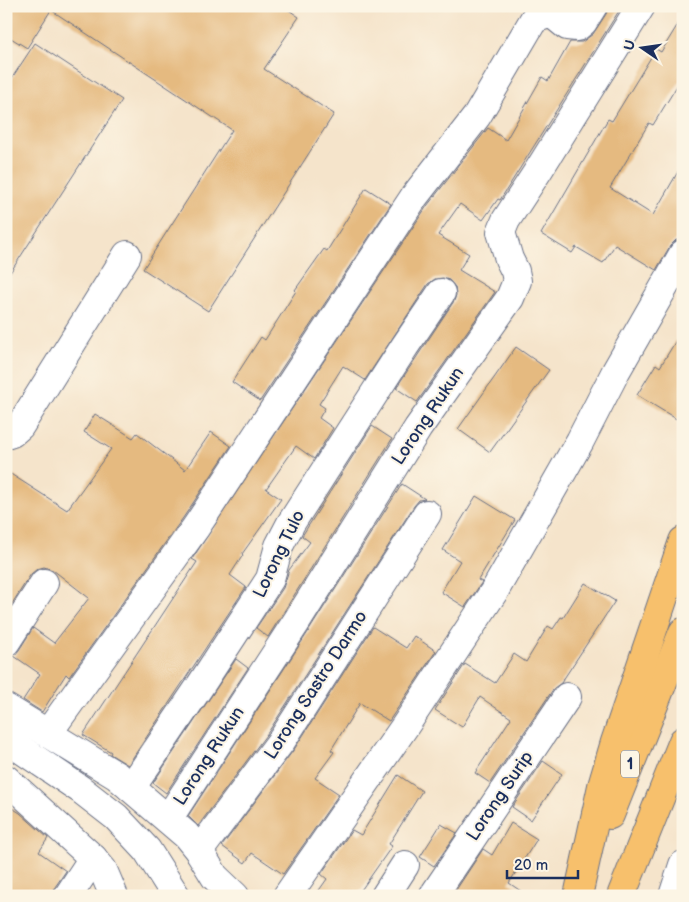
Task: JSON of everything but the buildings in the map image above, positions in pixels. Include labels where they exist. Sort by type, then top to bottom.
[{"type":"highway","points":[[578,896],[602,786],[615,742],[683,541]]},
{"type":"highway","name":"1","points":[[578,896],[683,632]]},
{"type":"highway","points":[[621,896],[683,741]]},
{"type":"street","points":[[48,733],[196,527],[414,197],[477,116],[534,19],[551,13],[567,26],[577,27],[583,22],[593,6]]},
{"type":"street","name":"Lorong Rukun","points":[[168,819],[297,621],[418,428],[510,298],[517,281],[501,232],[506,220],[641,6]]},
{"type":"street","points":[[287,896],[405,726],[495,590],[580,441],[620,363],[683,254]]},
{"type":"street","points":[[6,435],[12,433],[20,426],[127,255]]},
{"type":"street","name":"Lorong Tulo","points":[[131,788],[270,579],[279,546],[291,523],[441,293]]},
{"type":"street","name":"Lorong Sastro Darmo","points":[[199,851],[282,740],[427,514]]},
{"type":"street","points":[[6,642],[44,582]]},
{"type":"street","name":"Lorong Surip","points":[[432,896],[567,697]]},
{"type":"street","points":[[6,708],[117,776],[186,835],[199,851],[215,877],[235,896]]},
{"type":"street","points":[[9,748],[80,789],[116,817],[147,850],[176,896]]},
{"type":"street","points":[[6,779],[93,858],[104,870],[114,896]]},
{"type":"street","points":[[68,896],[93,858]]},
{"type":"street","points":[[385,896],[405,865]]},
{"type":"street","points":[[673,896],[683,865]]}]
